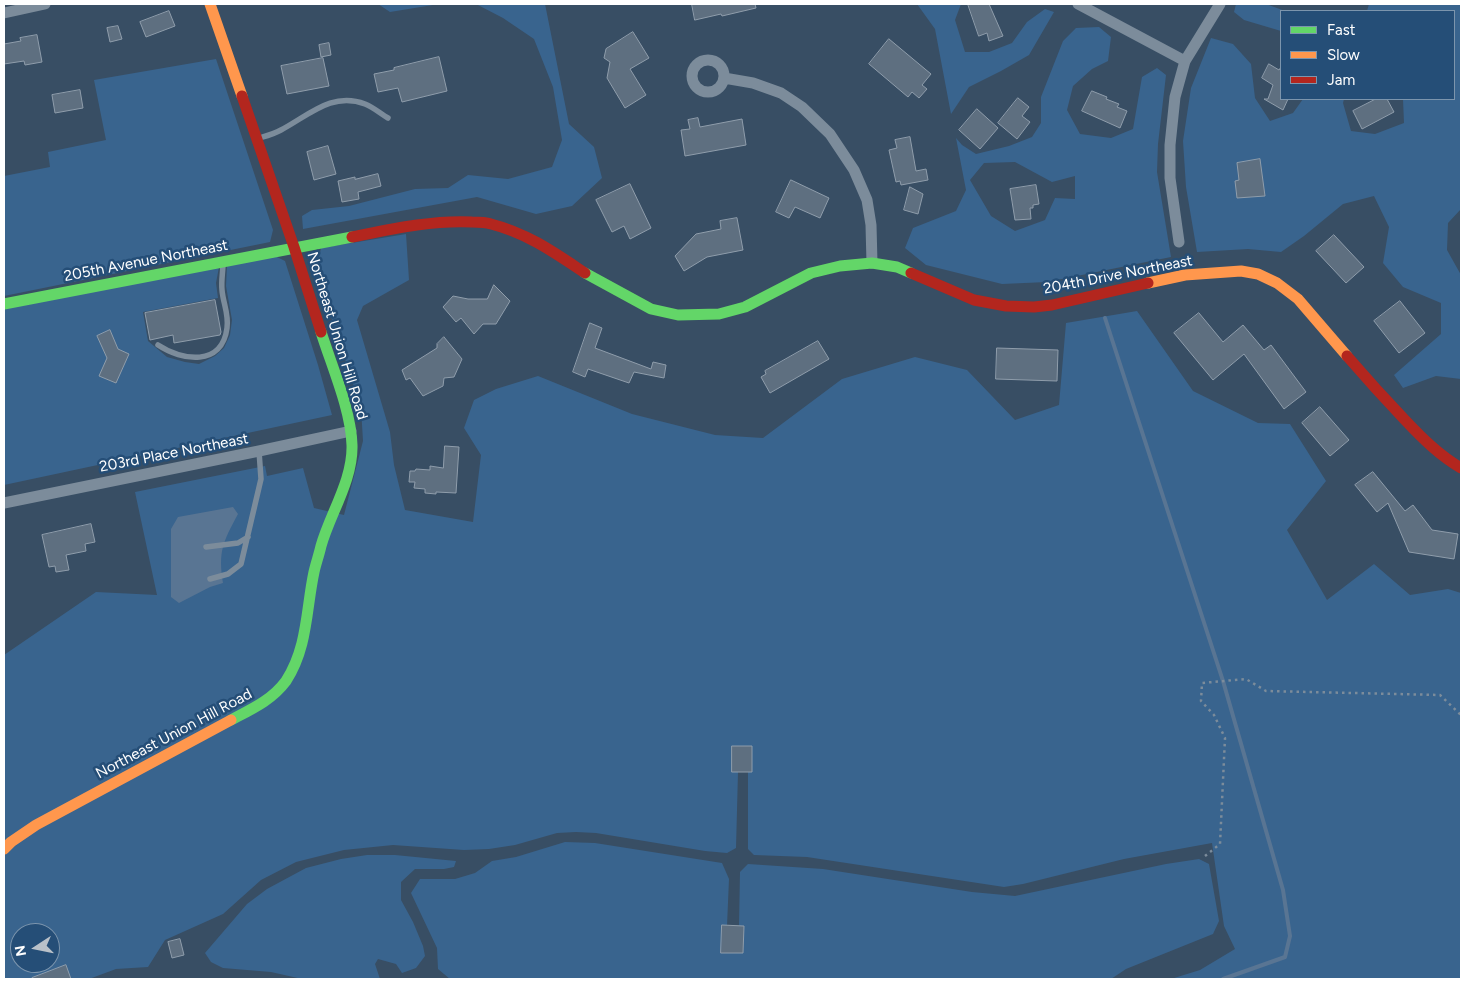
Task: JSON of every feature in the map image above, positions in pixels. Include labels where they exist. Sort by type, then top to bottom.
[{"type":"street","points":[[4,12],[45,4]]},
{"type":"street","name":"Northeast Union Hill Road","points":[[4,849],[36,825],[272,697],[286,680],[302,646],[314,572],[320,550],[347,477],[352,448],[344,403],[294,247],[210,4]]},
{"type":"street","points":[[1078,4],[1186,60]]},
{"type":"street","points":[[1179,242],[1170,178],[1170,145],[1175,97],[1186,60],[1220,4]]},
{"type":"street","points":[[724,78],[753,83],[781,93],[802,107],[830,134],[854,170],[867,200],[871,225],[872,263]]},
{"type":"street","name":"204th Drive Northeast","points":[[294,247],[420,223],[455,221],[489,223],[511,230],[545,246],[585,273],[651,309],[678,315],[719,314],[745,307],[811,273],[840,266],[872,263],[897,267],[974,300],[1006,306],[1034,307],[1052,305],[1185,274],[1242,271],[1258,274],[1277,283],[1298,299],[1380,394],[1429,445],[1447,460],[1461,468]]},
{"type":"street","name":"205th Avenue Northeast","points":[[4,304],[294,247]]},
{"type":"street","name":"203rd Place Northeast","points":[[4,502],[350,431]]},
{"type":"lane","points":[[257,139],[280,130],[311,111],[331,102],[354,101],[367,105],[388,118]]},
{"type":"lane","points":[[158,345],[174,354],[196,358],[206,356],[216,350],[223,342],[228,322],[222,291],[223,261]]},
{"type":"lane","points":[[210,579],[228,574],[241,564],[261,479],[259,451]]},
{"type":"lane","points":[[206,547],[238,543],[248,537]]},
{"type":"path","points":[[1205,856],[1220,844],[1225,738],[1214,715],[1201,701],[1202,683],[1246,679],[1266,690],[1440,695],[1461,715]]},
{"type":"shaded area","points":[[378,4],[439,4],[390,12]]},
{"type":"shaded area","points":[[476,4],[545,4],[569,124],[594,147],[602,178],[572,206],[536,214],[477,197],[303,229],[302,216],[312,210],[349,206],[415,189],[448,188],[468,175],[508,179],[552,167],[562,140],[553,87],[534,39],[503,18]]},
{"type":"shaded area","points":[[917,4],[961,4],[955,20],[965,52],[989,52],[1012,43],[1027,22],[1045,9],[1054,12],[1029,55],[969,87],[951,114],[935,29]]},
{"type":"shaded area","points":[[1236,4],[1266,4],[1282,10],[1280,10],[1280,31],[1244,20],[1234,12]]},
{"type":"shaded area","points":[[1369,4],[1461,4],[1461,209],[1448,223],[1447,250],[1461,275],[1461,379],[1436,376],[1403,388],[1394,375],[1441,334],[1441,303],[1403,287],[1383,263],[1389,227],[1374,196],[1343,204],[1281,252],[1248,249],[1197,252],[1186,187],[1183,141],[1191,88],[1211,38],[1233,44],[1251,64],[1255,98],[1270,121],[1293,113],[1302,100],[1344,100],[1351,131],[1375,134],[1404,123],[1403,100],[1455,100],[1455,10],[1367,10]]},
{"type":"shaded area","points":[[1099,27],[1111,37],[1108,61],[1092,69],[1073,86],[1067,110],[1080,134],[1111,138],[1133,129],[1142,77],[1157,68],[1166,75],[1158,144],[1157,172],[1171,257],[1047,282],[1002,284],[926,265],[905,248],[913,228],[956,211],[966,190],[956,138],[962,145],[976,154],[1009,146],[1032,137],[1041,123],[1041,97],[1063,41],[1076,28]],"holes":[[[1015,162],[1052,182],[1075,176],[1075,199],[1055,198],[1045,220],[1015,231],[991,216],[970,180],[984,163]]]},
{"type":"shaded area","points":[[216,59],[273,230],[270,242],[4,296],[4,176],[50,167],[48,152],[106,140],[94,80]]},
{"type":"shaded area","points":[[406,234],[409,280],[363,306],[357,320],[390,432],[394,465],[405,510],[473,522],[481,455],[464,428],[474,400],[496,389],[538,376],[632,414],[715,435],[763,438],[842,379],[915,357],[967,370],[1015,420],[1059,405],[1066,323],[1137,311],[1193,391],[1258,423],[1290,424],[1326,481],[1287,530],[1327,600],[1374,564],[1410,595],[1448,589],[1461,593],[1461,979],[1171,979],[1200,970],[1235,949],[1224,926],[1212,843],[1124,859],[1004,887],[807,857],[754,855],[748,849],[748,772],[752,771],[752,746],[738,772],[736,848],[727,853],[596,833],[576,832],[557,833],[515,845],[489,849],[464,850],[393,845],[344,850],[296,862],[261,880],[223,914],[165,940],[148,967],[116,969],[89,979],[4,979],[4,655],[96,592],[157,595],[135,492],[265,466],[267,476],[303,468],[314,508],[344,515],[363,441],[361,408],[316,271],[321,248]]},
{"type":"shaded area","points":[[275,256],[285,261],[332,415],[4,485],[4,309],[219,267],[216,283],[218,298],[143,312],[148,341],[167,357],[199,364],[215,356],[224,348],[230,335],[232,320],[226,286],[227,266]]},
{"type":"shaded area","points":[[233,507],[238,514],[223,547],[221,563],[223,583],[210,587],[179,603],[171,597],[171,529],[178,517]]},
{"type":"shaded area","points":[[565,842],[595,843],[722,863],[729,879],[727,926],[722,926],[722,953],[743,953],[744,926],[739,926],[740,872],[748,864],[823,869],[972,892],[1015,896],[1166,864],[1199,859],[1209,864],[1219,921],[1213,934],[1126,969],[1111,979],[450,979],[438,969],[437,948],[411,893],[420,879],[455,879],[475,873],[492,861],[516,857]]},
{"type":"shaded area","points":[[367,855],[395,855],[456,861],[454,867],[444,869],[415,869],[401,882],[401,900],[413,922],[425,956],[416,968],[402,973],[396,964],[378,959],[375,964],[380,979],[302,979],[271,972],[223,968],[211,962],[205,953],[247,904],[267,889],[306,868],[341,859]]},
{"type":"building","points":[[692,4],[755,4],[756,8],[695,20]]},
{"type":"building","points":[[968,4],[989,4],[1003,36],[989,41],[987,33],[979,36]]},
{"type":"building","points":[[169,11],[175,26],[146,37],[140,22]]},
{"type":"building","points":[[118,26],[122,39],[110,42],[107,28]]},
{"type":"building","points":[[633,32],[649,58],[630,69],[646,95],[625,108],[607,78],[610,62],[604,58],[606,49]]},
{"type":"building","points":[[37,35],[42,62],[25,65],[24,61],[4,64],[4,44],[21,41],[20,38]]},
{"type":"building","points":[[889,39],[931,74],[922,85],[927,89],[919,98],[912,92],[908,97],[869,64]]},
{"type":"building","points":[[329,43],[331,55],[321,57],[319,45]]},
{"type":"building","points":[[439,57],[447,91],[402,102],[398,88],[378,92],[374,74]]},
{"type":"building","points":[[323,58],[329,86],[287,94],[281,66]]},
{"type":"building","points":[[1269,64],[1279,70],[1280,68],[1280,100],[1288,100],[1283,110],[1264,99],[1268,99],[1273,85],[1262,78]]},
{"type":"building","points":[[80,90],[83,108],[55,113],[52,95]]},
{"type":"building","points":[[1092,91],[1107,97],[1106,99],[1119,104],[1117,107],[1127,111],[1120,128],[1082,111]]},
{"type":"building","points":[[1018,98],[1029,107],[1022,116],[1030,122],[1017,139],[998,123]]},
{"type":"building","points":[[1374,100],[1388,100],[1394,112],[1362,129],[1353,111]]},
{"type":"building","points":[[977,109],[998,128],[980,149],[959,130]]},
{"type":"building","points":[[698,118],[700,127],[742,119],[746,145],[685,156],[681,130],[690,129],[688,120]]},
{"type":"building","points":[[910,137],[916,171],[926,169],[928,180],[901,185],[900,181],[896,182],[889,150],[897,148],[895,140]]},
{"type":"building","points":[[328,146],[336,174],[314,180],[307,152]]},
{"type":"building","points":[[1260,159],[1265,196],[1237,198],[1235,181],[1239,180],[1237,163]]},
{"type":"building","points":[[378,174],[381,186],[358,192],[359,199],[342,202],[338,181]]},
{"type":"building","points":[[791,180],[829,198],[820,218],[795,207],[789,218],[776,212]]},
{"type":"building","points":[[630,184],[651,228],[630,239],[624,226],[612,232],[596,200]]},
{"type":"building","points":[[1036,185],[1039,204],[1033,205],[1033,208],[1030,208],[1031,219],[1015,220],[1010,189]]},
{"type":"building","points":[[910,187],[923,194],[918,214],[904,210]]},
{"type":"building","points":[[737,218],[743,250],[707,257],[684,271],[675,256],[696,234],[721,229],[720,221]]},
{"type":"building","points":[[1334,235],[1364,267],[1346,283],[1316,251]]},
{"type":"building","points":[[494,285],[510,301],[496,324],[483,324],[474,334],[461,318],[456,322],[443,307],[453,296],[468,299],[487,299]]},
{"type":"building","points":[[215,300],[220,335],[174,343],[173,335],[150,340],[145,313]]},
{"type":"building","points":[[1400,301],[1425,333],[1399,353],[1374,321]]},
{"type":"building","points":[[1199,313],[1223,342],[1243,325],[1264,350],[1271,345],[1306,392],[1284,409],[1244,354],[1213,380],[1174,333]]},
{"type":"building","points":[[590,323],[602,328],[595,348],[651,369],[653,362],[666,365],[664,378],[634,372],[629,383],[588,369],[585,377],[573,372]]},
{"type":"building","points":[[110,330],[118,349],[129,354],[116,383],[99,376],[107,358],[97,336]]},
{"type":"building","points":[[444,337],[462,359],[454,377],[444,378],[443,386],[423,396],[410,378],[406,380],[402,370],[437,348],[437,344]]},
{"type":"building","points":[[818,341],[829,359],[770,393],[761,377],[766,374],[765,371]]},
{"type":"building","points":[[997,348],[1058,350],[1057,381],[996,379]]},
{"type":"building","points":[[1320,407],[1349,440],[1330,456],[1302,423]]},
{"type":"building","points":[[445,446],[459,447],[456,493],[425,493],[425,489],[414,488],[415,482],[409,482],[410,471],[415,471],[416,469],[430,470],[430,466],[443,468]]},
{"type":"building","points":[[1373,472],[1405,511],[1413,505],[1432,530],[1458,534],[1454,559],[1409,552],[1388,503],[1377,512],[1355,485]]},
{"type":"building","points":[[91,524],[95,542],[85,544],[86,551],[66,555],[69,570],[56,572],[55,566],[49,567],[42,535]]},
{"type":"building","points":[[732,746],[752,746],[752,772],[732,772]]},
{"type":"building","points":[[722,925],[744,926],[743,953],[721,953]]},
{"type":"building","points":[[180,939],[184,955],[172,958],[168,942]]},
{"type":"building","points":[[66,965],[71,979],[32,979],[45,973],[60,973],[60,967]]},
{"type":"waterway","points":[[1105,318],[1223,681],[1283,890],[1290,936],[1285,957],[1223,979]]},
{"type":"traffic: fast","points":[[4,304],[352,237]]},
{"type":"traffic: fast","points":[[585,273],[651,309],[678,315],[719,314],[745,307],[811,273],[840,266],[872,263],[897,267],[911,273]]},
{"type":"traffic: fast","points":[[231,720],[261,704],[274,694],[286,681],[293,668],[299,655],[311,586],[321,546],[349,471],[352,445],[351,432],[340,388],[321,332]]},
{"type":"traffic: slow","points":[[210,4],[242,96]]},
{"type":"traffic: slow","points":[[1148,283],[1185,275],[1241,271],[1258,274],[1277,283],[1298,299],[1347,356]]},
{"type":"traffic: slow","points":[[4,849],[36,825],[231,720]]},
{"type":"traffic: jam","points":[[242,96],[321,332]]},
{"type":"traffic: jam","points":[[352,237],[427,224],[484,222],[529,238],[585,273]]},
{"type":"traffic: jam","points":[[911,273],[974,300],[1006,306],[1034,307],[1052,305],[1148,283]]},
{"type":"traffic: jam","points":[[1347,356],[1418,433],[1438,452],[1461,468]]}]
